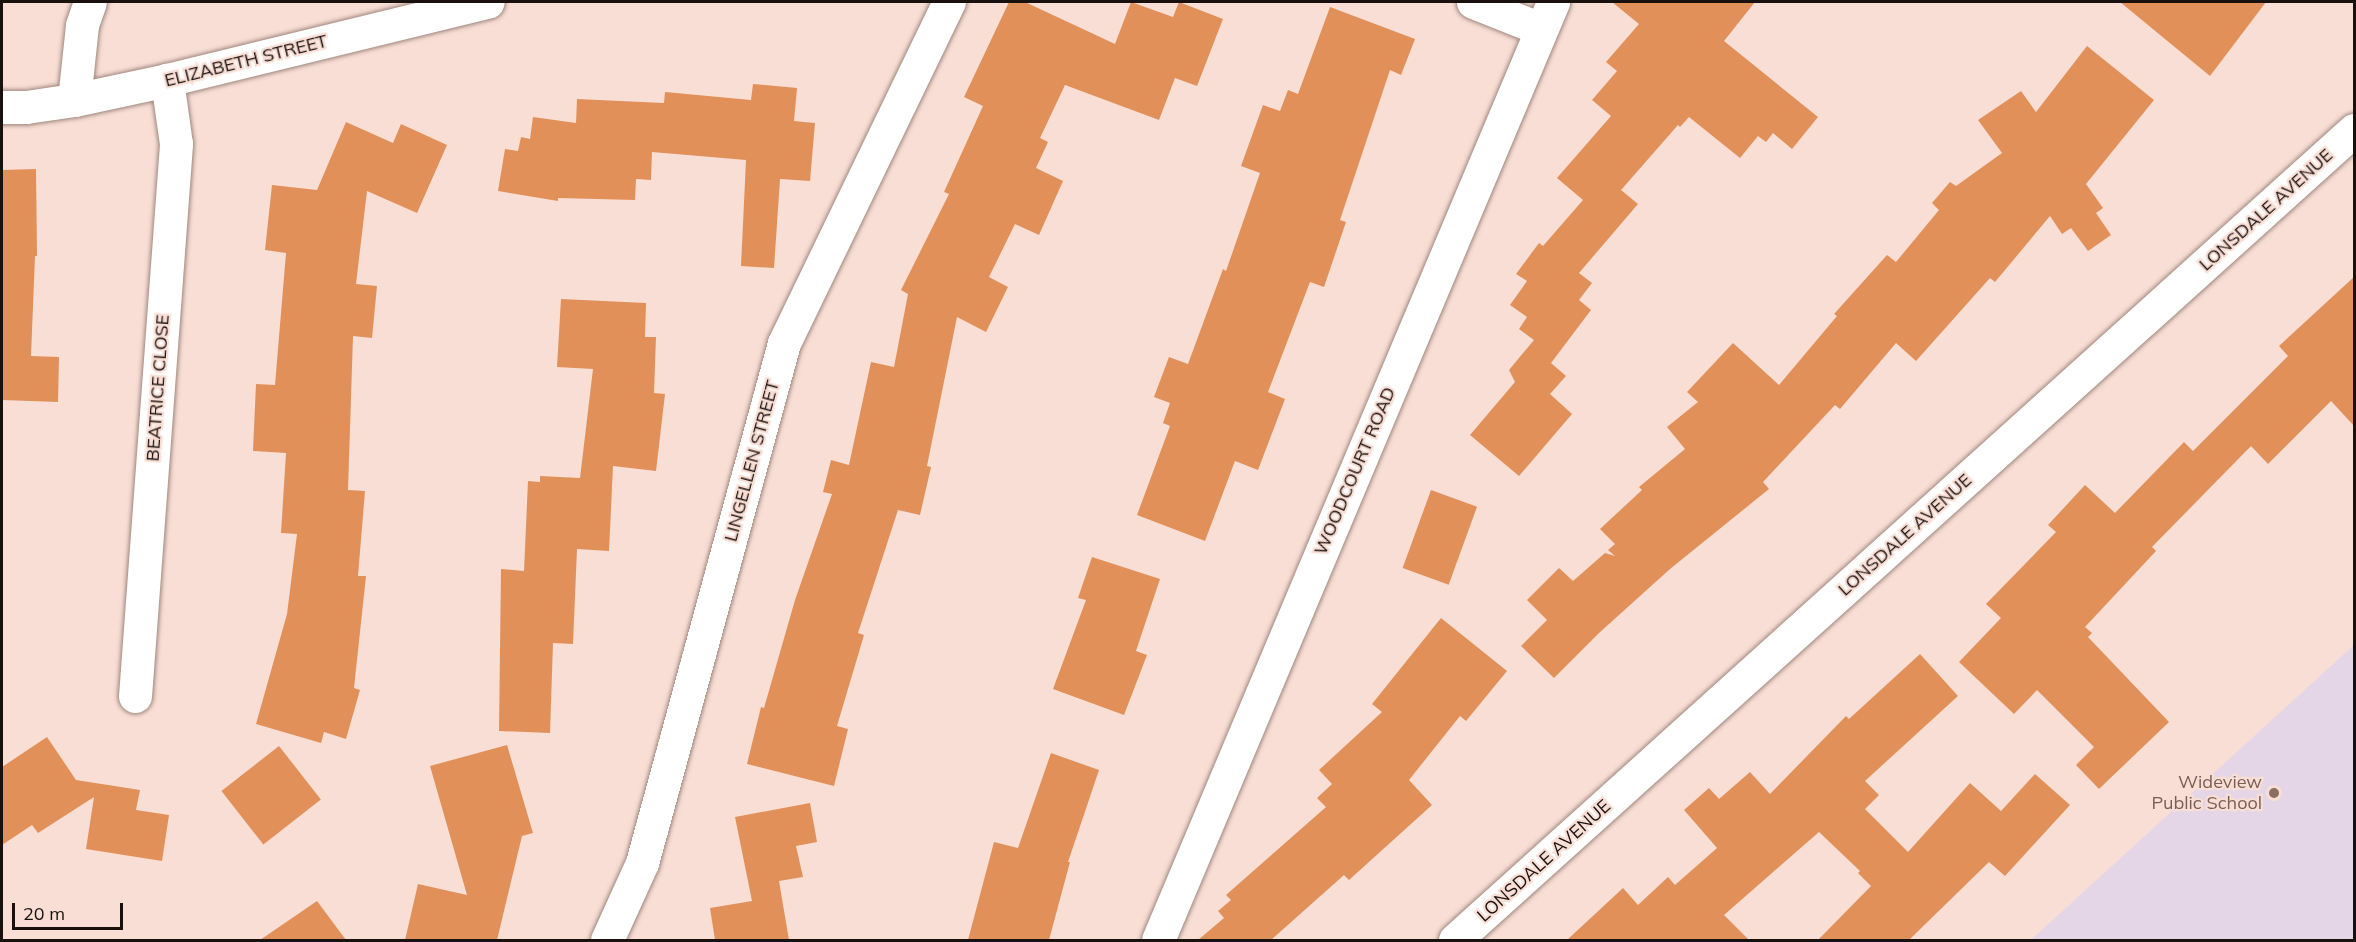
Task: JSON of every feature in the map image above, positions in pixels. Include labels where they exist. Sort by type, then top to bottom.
[{"type":"street","points":[[74,100],[82,24],[90,2]]},
{"type":"street","name":"ELIZABETH STREET","points":[[2,107],[26,107],[74,100],[167,80],[489,2]]},
{"type":"street","name":"LINGELLEN STREET","points":[[608,940],[642,863],[784,343],[949,2]]},
{"type":"street","points":[[1473,2],[1547,15]]},
{"type":"street","name":"WOODCOURT ROAD","points":[[1158,940],[1547,15]]},
{"type":"street","name":"BEATRICE CLOSE","points":[[135,696],[176,144],[167,80]]},
{"type":"street","name":"LONSDALE AVENUE","points":[[1455,940],[2355,130]]},
{"type":"shaded area","name":"Wideview Public School","points":[[2354,645],[2354,940],[2031,940]]},
{"type":"building","points":[[1009,2],[1025,2],[1115,44],[1131,2],[1173,17],[1179,2],[1223,19],[1197,86],[1175,78],[1159,120],[1065,85],[1040,138],[1048,142],[1036,168],[1063,181],[1039,235],[1015,224],[989,277],[1008,287],[986,332],[957,317],[927,466],[931,467],[920,515],[898,510],[858,633],[864,635],[837,726],[848,729],[834,786],[747,764],[761,707],[764,708],[795,600],[832,494],[823,492],[831,460],[849,465],[871,362],[894,367],[908,294],[901,290],[949,194],[944,192],[983,106],[964,97]]},
{"type":"building","points":[[1612,2],[1755,2],[1724,41],[1818,117],[1792,149],[1773,133],[1766,142],[1758,136],[1740,158],[1689,117],[1680,127],[1678,125],[1621,190],[1638,204],[1579,273],[1592,283],[1579,300],[1591,310],[1551,363],[1566,376],[1550,394],[1572,414],[1519,476],[1470,435],[1515,382],[1509,370],[1534,340],[1519,329],[1527,317],[1510,305],[1527,281],[1516,274],[1539,243],[1543,246],[1583,200],[1557,178],[1611,116],[1592,100],[1617,71],[1606,62],[1639,24]]},
{"type":"building","points":[[2120,2],[2266,2],[2210,76]]},
{"type":"building","points":[[1330,7],[1415,39],[1401,75],[1390,70],[1340,220],[1346,222],[1324,287],[1310,282],[1268,392],[1285,399],[1258,470],[1235,461],[1205,541],[1137,515],[1170,426],[1163,423],[1170,403],[1154,397],[1169,357],[1188,364],[1223,269],[1226,271],[1260,173],[1241,166],[1263,105],[1280,111],[1288,90],[1298,94]]},
{"type":"building","points":[[2087,46],[2154,100],[2086,184],[2103,208],[2096,213],[2111,235],[2088,251],[2071,228],[2062,234],[2050,216],[1995,282],[1990,278],[1916,361],[1896,343],[1840,409],[1835,405],[1763,482],[1769,489],[1670,569],[1599,633],[1554,678],[1521,646],[1547,620],[1527,600],[1559,568],[1573,581],[1605,553],[1615,556],[1608,550],[1615,544],[1600,529],[1642,490],[1639,487],[1685,449],[1667,427],[1698,402],[1687,392],[1733,343],[1779,385],[1837,316],[1834,314],[1887,255],[1896,262],[1939,210],[1932,203],[1950,182],[1956,186],[2002,153],[1978,120],[2021,91],[2036,112]]},
{"type":"building","points":[[753,84],[797,88],[794,121],[815,123],[810,181],[780,179],[774,268],[741,266],[746,160],[652,152],[651,180],[636,179],[635,200],[558,198],[558,201],[498,191],[505,149],[518,151],[521,137],[530,139],[533,117],[576,123],[577,99],[664,103],[665,92],[751,100]]},
{"type":"building","points":[[346,122],[393,143],[401,124],[447,145],[417,213],[367,191],[356,284],[377,286],[372,338],[353,336],[348,490],[365,491],[358,576],[366,576],[354,688],[360,690],[346,739],[324,732],[321,743],[256,724],[287,614],[297,534],[281,533],[286,453],[253,451],[256,384],[275,385],[286,253],[265,250],[272,185],[317,190]]},
{"type":"building","points":[[36,169],[37,256],[35,256],[31,356],[59,357],[58,402],[2,400],[2,170]]},
{"type":"building","points":[[2355,276],[2355,427],[2331,401],[2268,464],[2251,446],[2152,547],[2156,551],[2085,627],[2092,633],[2088,637],[2169,722],[2099,789],[2076,765],[2094,747],[2037,690],[2014,714],[1959,662],[2001,618],[1986,604],[2056,532],[2048,525],[2085,485],[2115,513],[2184,442],[2193,451],[2288,356],[2279,346]]},
{"type":"building","points":[[561,299],[646,303],[645,337],[656,337],[654,393],[665,394],[656,471],[613,466],[609,551],[577,549],[573,644],[553,643],[550,733],[499,731],[501,569],[524,571],[528,481],[540,482],[540,476],[580,478],[593,369],[557,367]]},
{"type":"building","points":[[1431,490],[1477,507],[1449,585],[1403,568]]},
{"type":"building","points":[[1092,557],[1160,579],[1136,651],[1147,655],[1124,715],[1053,689],[1086,600],[1078,598]]},
{"type":"building","points":[[1441,618],[1507,671],[1466,721],[1460,716],[1409,780],[1432,805],[1349,880],[1344,875],[1271,940],[1198,940],[1224,918],[1218,911],[1231,900],[1226,895],[1326,807],[1317,798],[1332,784],[1319,770],[1382,712],[1372,704]]},
{"type":"building","points":[[1920,654],[1958,696],[1865,781],[1879,795],[1865,809],[1908,852],[1970,783],[2001,811],[2035,774],[2070,805],[2005,876],[1989,862],[1909,940],[1818,940],[1871,886],[1858,873],[1860,871],[1819,832],[1724,915],[1749,940],[1567,940],[1623,888],[1638,905],[1668,877],[1675,885],[1717,848],[1684,810],[1709,788],[1719,799],[1750,772],[1770,794],[1846,716],[1849,719]]},
{"type":"building","points":[[47,737],[76,780],[140,790],[136,810],[169,815],[162,861],[86,849],[94,797],[38,833],[32,825],[2,845],[2,767]]},
{"type":"building","points":[[507,745],[533,833],[522,836],[497,940],[405,940],[418,884],[467,895],[430,766]]},
{"type":"building","points":[[279,746],[321,800],[263,845],[221,791]]},
{"type":"building","points":[[1051,753],[1099,770],[1068,862],[1070,862],[1049,940],[968,940],[994,842],[1018,848]]},
{"type":"building","points":[[810,803],[817,842],[796,846],[803,877],[779,881],[789,940],[715,940],[710,908],[752,901],[735,817]]},
{"type":"building","points":[[317,901],[346,940],[260,940]]},
{"type":"place","name":"Wideview Public School","points":[[2274,793]]}]
